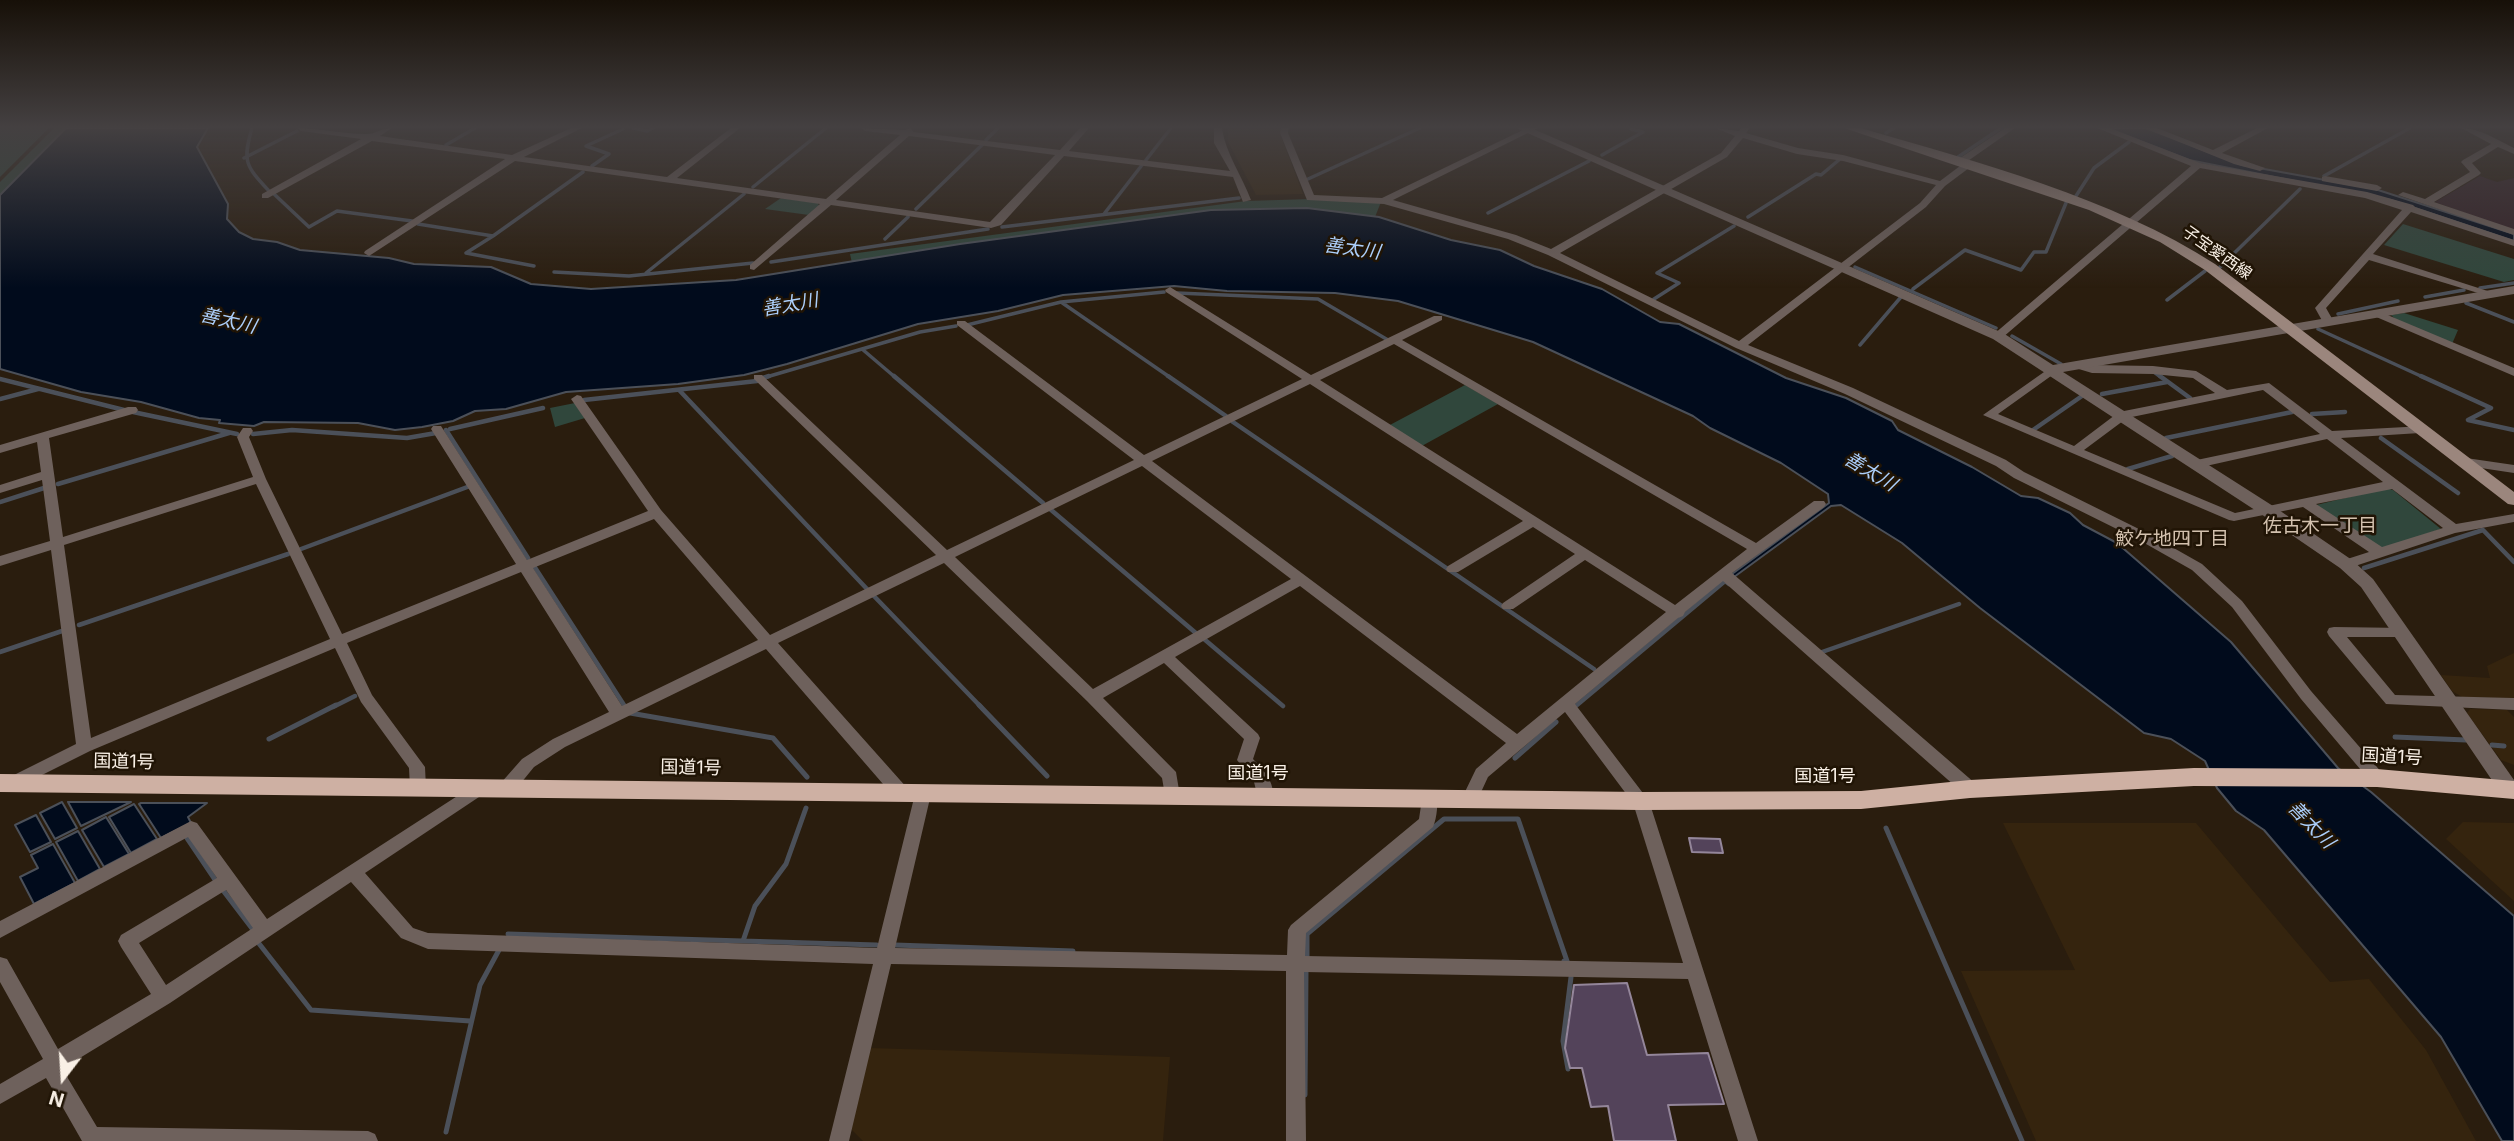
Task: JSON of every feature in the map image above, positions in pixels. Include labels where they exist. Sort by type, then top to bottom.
[{"type":"highway","name":"国道1号","points":[[5,783],[1641,801],[1861,800],[1970,789],[2194,777],[2377,778],[2512,790]]},
{"type":"main road","name":"子宝愛西線","points":[[2013,181],[2132,223],[2196,257],[2514,500]]},
{"type":"street","points":[[265,196],[292,181]]},
{"type":"street","points":[[369,253],[478,181]]},
{"type":"street","points":[[677,181],[995,228],[1037,181]]},
{"type":"street","points":[[754,267],[853,181]]},
{"type":"street","points":[[1239,181],[1246,200]]},
{"type":"street","points":[[1303,181],[1310,198],[1384,201],[1512,237],[1552,253],[1740,346],[1849,391],[2001,463],[2197,567],[2236,604],[2306,695],[2377,778]]},
{"type":"street","points":[[1384,201],[1424,181]]},
{"type":"street","points":[[1647,181],[1998,336],[2054,369],[2346,564],[2367,583],[2512,790]]},
{"type":"street","points":[[1552,253],[1675,181]]},
{"type":"street","points":[[1932,181],[1942,184]]},
{"type":"street","points":[[1740,346],[1923,205],[1945,181]]},
{"type":"street","points":[[1998,336],[2180,181]]},
{"type":"street","points":[[2290,181],[2367,195],[2514,243]]},
{"type":"street","points":[[2344,181],[2427,202],[2514,232]]},
{"type":"street","points":[[2427,202],[2462,181]]},
{"type":"street","points":[[2328,322],[2320,309],[2410,207]]},
{"type":"street","points":[[2368,256],[2493,294]]},
{"type":"street","points":[[1170,290],[1678,612]]},
{"type":"street","points":[[2395,484],[2234,517],[1989,415],[2054,369],[2514,290]]},
{"type":"street","points":[[2378,314],[2514,372]]},
{"type":"street","points":[[506,789],[528,763],[618,713],[1438,318]]},
{"type":"street","points":[[961,323],[1517,743]]},
{"type":"street","points":[[1395,340],[1757,549]]},
{"type":"street","points":[[2076,365],[2092,369],[2153,370],[2196,375],[2225,394]]},
{"type":"street","points":[[758,377],[1092,697],[1170,776],[1172,796]]},
{"type":"street","points":[[2075,451],[2123,415],[2265,386],[2453,529]]},
{"type":"street","points":[[577,400],[656,513],[768,642],[913,794],[883,956],[839,1141]]},
{"type":"street","points":[[0,449],[132,410]]},
{"type":"street","points":[[437,429],[618,713]]},
{"type":"street","points":[[2197,464],[2330,435],[2420,429]]},
{"type":"street","points":[[247,431],[243,437],[260,479],[366,698],[417,767],[418,788]]},
{"type":"street","points":[[43,437],[84,747]]},
{"type":"street","points":[[2466,462],[2514,469]]},
{"type":"street","points":[[0,489],[48,474]]},
{"type":"street","points":[[0,561],[260,479]]},
{"type":"street","points":[[2304,502],[2381,553]]},
{"type":"street","points":[[1470,798],[1482,773],[1517,743],[1723,573],[1819,504]]},
{"type":"street","points":[[5,783],[84,747],[338,641],[656,513]]},
{"type":"street","points":[[2346,564],[2453,529],[2514,518]]},
{"type":"street","points":[[1453,569],[1533,521]]},
{"type":"street","points":[[1508,606],[1585,554]]},
{"type":"street","points":[[1723,573],[1970,789]]},
{"type":"street","points":[[1092,697],[1300,580]]},
{"type":"street","points":[[2401,632],[2334,632],[2391,700],[2514,704]]},
{"type":"street","points":[[1165,656],[1252,738],[1245,760],[1262,779],[1265,797]]},
{"type":"street","points":[[1566,703],[1641,801],[1748,1141]]},
{"type":"street","points":[[0,1095],[163,997],[479,788]]},
{"type":"street","points":[[1296,1141],[1297,930],[1427,822],[1429,797]]},
{"type":"street","points":[[0,930],[191,828],[265,931]]},
{"type":"street","points":[[354,873],[407,933],[428,940],[883,956],[1693,971]]},
{"type":"street","points":[[163,997],[127,941],[228,880]]},
{"type":"street","points":[[0,965],[91,1137],[368,1141]]},
{"type":"shaded area","points":[[1249,181],[1298,181],[1303,194],[1256,195]]},
{"type":"shaded area","points":[[2471,181],[2514,181],[2514,231],[2435,202]]},
{"type":"shaded area","points":[[2514,653],[2514,698],[2462,697],[2452,691],[2441,675],[2490,678],[2487,666]]},
{"type":"shaded area","points":[[2470,709],[2507,710],[2514,717],[2514,765],[2501,760],[2467,713]]},
{"type":"shaded area","points":[[2463,822],[2514,823],[2514,901],[2446,839]]},
{"type":"shaded area","points":[[2003,823],[2196,823],[2330,982],[2369,979],[2426,1050],[2476,1141],[2036,1141],[1961,971],[2075,970]]},
{"type":"shaded area","points":[[869,1048],[1170,1057],[1163,1141],[863,1141],[850,1128]]},
{"type":"green space","points":[[1,181],[14,181],[0,195]]},
{"type":"green space","points":[[781,198],[818,203],[819,206],[809,215],[765,209]]},
{"type":"green space","points":[[1310,199],[1381,202],[1375,217],[1307,208],[1211,210],[960,244],[852,263],[850,254],[1246,201]]},
{"type":"green space","points":[[2403,224],[2514,259],[2514,280],[2504,282],[2384,245]]},
{"type":"green space","points":[[2404,313],[2458,330],[2452,344],[2391,315]]},
{"type":"green space","points":[[1465,385],[1498,404],[1420,447],[1388,426]]},
{"type":"green space","points":[[575,403],[585,418],[555,427],[550,408]]},
{"type":"green space","points":[[2386,488],[2393,490],[2441,529],[2381,549],[2312,506]]},
{"type":"water","name":"善太川","points":[[14,181],[216,181],[228,204],[227,219],[239,232],[253,239],[277,242],[300,250],[389,258],[414,264],[491,267],[531,284],[591,289],[736,280],[960,244],[1211,210],[1307,208],[1379,217],[1451,240],[1500,250],[1534,266],[1602,289],[1660,322],[1679,324],[1786,378],[1846,398],[1892,421],[1898,430],[1972,467],[2021,496],[2038,498],[2070,513],[2083,525],[2117,543],[2231,642],[2338,768],[2371,792],[2514,916],[2514,1141],[2502,1141],[2441,1037],[2264,830],[2236,811],[2217,788],[2205,761],[2171,739],[2144,733],[1980,608],[1902,543],[1841,505],[1831,506],[1734,577],[1732,574],[1829,503],[1828,494],[1781,463],[1710,428],[1693,416],[1533,342],[1398,301],[1335,293],[1227,291],[1174,286],[1063,295],[998,311],[918,324],[744,375],[678,384],[566,392],[506,409],[475,411],[453,421],[422,427],[395,430],[358,423],[264,422],[254,426],[219,423],[220,420],[199,418],[141,402],[81,392],[0,369],[0,195]]},
{"type":"water","points":[[2296,181],[2332,181],[2375,189],[2514,234],[2514,241],[2391,200]]},
{"type":"water","points":[[62,802],[77,828],[55,839],[40,813]]},
{"type":"water","points":[[68,802],[131,802],[81,826]]},
{"type":"water","points":[[207,803],[188,817],[191,823],[161,838],[139,804]]},
{"type":"water","points":[[134,804],[157,839],[131,853],[109,817]]},
{"type":"water","points":[[36,815],[51,842],[30,852],[15,825]]},
{"type":"water","points":[[106,817],[129,854],[104,867],[82,830]]},
{"type":"water","points":[[78,831],[100,869],[78,881],[56,842]]},
{"type":"water","points":[[53,844],[75,883],[34,904],[20,877],[38,868],[31,855]]},
{"type":"building","points":[[1689,838],[1720,839],[1723,853],[1692,852]]},
{"type":"building","points":[[1627,983],[1647,1055],[1708,1053],[1724,1104],[1668,1105],[1676,1141],[1614,1141],[1608,1106],[1591,1107],[1582,1068],[1570,1068],[1565,1048],[1574,985]]},
{"type":"waterway","points":[[260,181],[269,191]]},
{"type":"waterway","points":[[493,236],[570,181]]},
{"type":"waterway","points":[[753,187],[760,181]]},
{"type":"waterway","points":[[916,209],[945,181]]},
{"type":"waterway","points":[[1104,214],[1129,181]]},
{"type":"waterway","points":[[1488,213],[1550,181]]},
{"type":"waterway","points":[[1748,217],[1805,181]]},
{"type":"waterway","points":[[2076,196],[2085,181]]},
{"type":"waterway","points":[[2220,267],[2300,189]]},
{"type":"waterway","points":[[274,194],[309,227],[337,211],[412,221]]},
{"type":"waterway","points":[[646,273],[744,194]]},
{"type":"waterway","points":[[1002,227],[1239,198]]},
{"type":"waterway","points":[[1913,289],[1965,250],[2021,270],[2034,252],[2046,252],[2066,203]]},
{"type":"waterway","points":[[885,239],[908,217]]},
{"type":"waterway","points":[[418,224],[493,236]]},
{"type":"waterway","points":[[1654,299],[1679,283],[1657,273],[1734,226]]},
{"type":"waterway","points":[[771,262],[988,229]]},
{"type":"waterway","points":[[493,236],[466,253],[534,266]]},
{"type":"waterway","points":[[554,272],[629,276],[753,263]]},
{"type":"waterway","points":[[1855,267],[1996,328]]},
{"type":"waterway","points":[[2167,300],[2205,271]]},
{"type":"waterway","points":[[2480,288],[2514,283]]},
{"type":"waterway","points":[[2425,297],[2464,290]]},
{"type":"waterway","points":[[1061,302],[1164,292]]},
{"type":"waterway","points":[[1177,293],[1318,299],[1388,340]]},
{"type":"waterway","points":[[1860,345],[1901,297]]},
{"type":"waterway","points":[[2338,314],[2398,301]]},
{"type":"waterway","points":[[967,325],[1061,302]]},
{"type":"waterway","points":[[1061,302],[1171,378]]},
{"type":"waterway","points":[[2466,303],[2514,322]]},
{"type":"waterway","points":[[769,376],[763,378],[920,332],[956,326]]},
{"type":"waterway","points":[[2318,329],[2425,378]]},
{"type":"waterway","points":[[2012,336],[2061,364]]},
{"type":"waterway","points":[[862,349],[896,378]]},
{"type":"waterway","points":[[2154,372],[2162,378]]},
{"type":"waterway","points":[[894,376],[1043,503]]},
{"type":"waterway","points":[[1168,376],[1226,416]]},
{"type":"waterway","points":[[2160,376],[2190,398]]},
{"type":"waterway","points":[[2421,376],[2491,408],[2468,420],[2514,430]]},
{"type":"waterway","points":[[0,379],[124,410]]},
{"type":"waterway","points":[[584,400],[757,381]]},
{"type":"waterway","points":[[2102,394],[2167,382]]},
{"type":"waterway","points":[[0,399],[38,389]]},
{"type":"waterway","points":[[680,391],[867,589]]},
{"type":"waterway","points":[[2033,430],[2082,396]]},
{"type":"waterway","points":[[450,429],[543,408]]},
{"type":"waterway","points":[[133,412],[237,434]]},
{"type":"waterway","points":[[2166,438],[2292,412]]},
{"type":"waterway","points":[[2312,414],[2345,412]]},
{"type":"waterway","points":[[1233,422],[1594,669]]},
{"type":"waterway","points":[[253,434],[292,430],[407,438],[436,433]]},
{"type":"waterway","points":[[446,430],[528,558]]},
{"type":"waterway","points":[[58,484],[229,433]]},
{"type":"waterway","points":[[2381,438],[2458,493]]},
{"type":"waterway","points":[[2128,469],[2172,456]]},
{"type":"waterway","points":[[301,549],[470,486]]},
{"type":"waterway","points":[[0,502],[44,488]]},
{"type":"waterway","points":[[1050,509],[1197,634]]},
{"type":"waterway","points":[[2364,568],[2483,530],[2514,562]]},
{"type":"waterway","points":[[79,625],[288,554]]},
{"type":"waterway","points":[[534,566],[624,705]]},
{"type":"waterway","points":[[1577,705],[1725,581],[1729,584]]},
{"type":"waterway","points":[[872,594],[981,707]]},
{"type":"waterway","points":[[1822,652],[1959,604]]},
{"type":"waterway","points":[[0,652],[65,630]]},
{"type":"waterway","points":[[1204,639],[1283,706]]},
{"type":"waterway","points":[[333,707],[355,696]]},
{"type":"waterway","points":[[269,739],[336,705]]},
{"type":"waterway","points":[[979,705],[1047,776]]},
{"type":"waterway","points":[[630,713],[773,738],[807,777]]},
{"type":"waterway","points":[[1515,758],[1556,722]]},
{"type":"waterway","points":[[2395,737],[2466,740]]},
{"type":"waterway","points":[[2492,745],[2504,746]]},
{"type":"waterway","points":[[743,941],[755,906],[786,864],[806,808]]},
{"type":"waterway","points":[[1307,960],[1307,934],[1444,819],[1518,819],[1567,961],[1564,961]]},
{"type":"waterway","points":[[1886,828],[2022,1141]]},
{"type":"waterway","points":[[187,838],[216,881]]},
{"type":"waterway","points":[[222,889],[254,931]]},
{"type":"waterway","points":[[508,934],[877,945]]},
{"type":"waterway","points":[[257,941],[311,1010],[470,1021]]},
{"type":"waterway","points":[[895,945],[1073,951]]},
{"type":"waterway","points":[[446,1132],[480,985],[499,950]]},
{"type":"waterway","points":[[1305,1095],[1306,972]]},
{"type":"waterway","points":[[1568,1069],[1563,1041],[1571,977]]},
{"type":"district","name":"佐古木一丁目","points":[[2320,526]]},
{"type":"district","name":"鮫ケ地四丁目","points":[[2172,539]]}]
